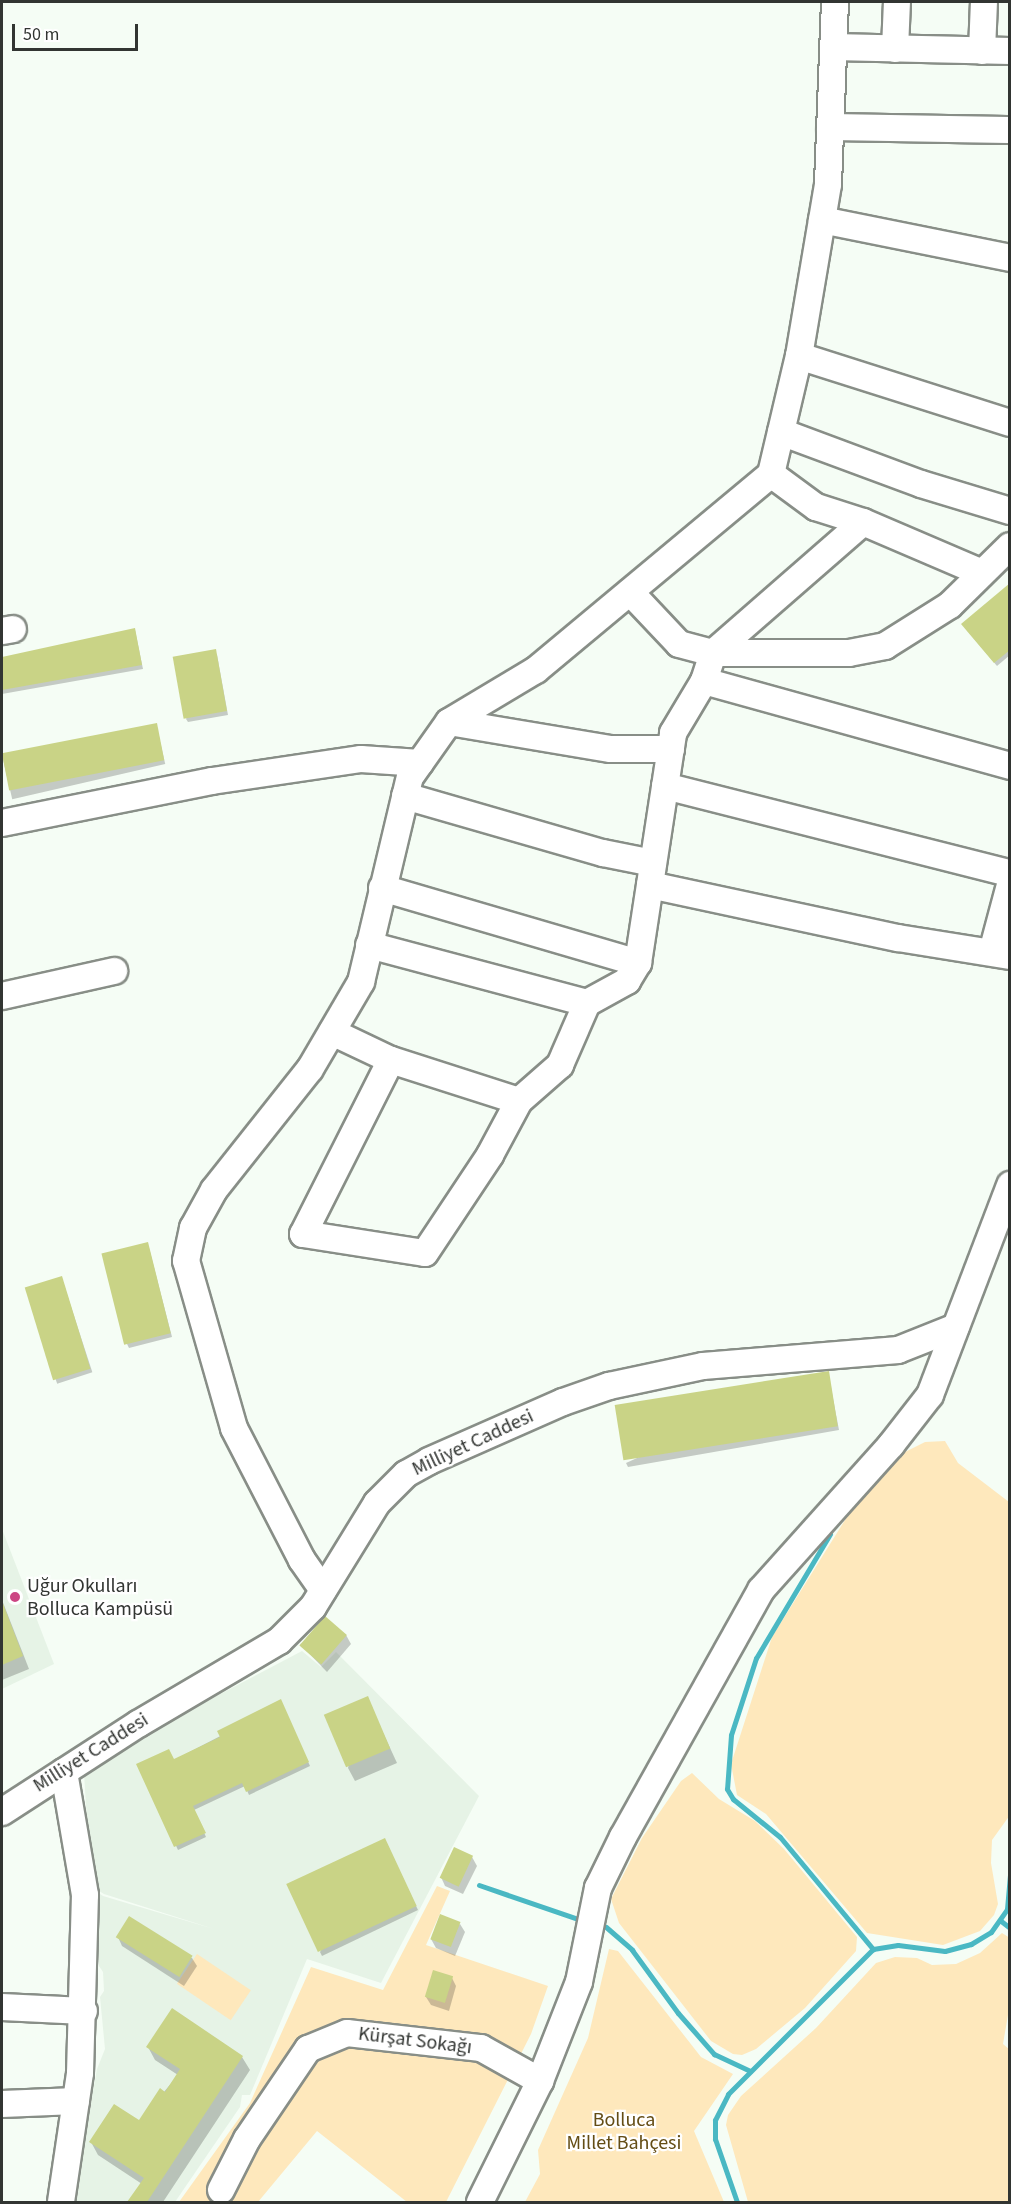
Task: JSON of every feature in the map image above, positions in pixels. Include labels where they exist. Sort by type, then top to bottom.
[{"type":"street","points":[[323,1590],[302,1560],[234,1428],[186,1261],[193,1228],[214,1190],[310,1069],[361,982],[410,777],[449,722],[536,670],[771,474],[799,356],[822,220],[830,127],[835,2]]},
{"type":"street","points":[[895,49],[897,2]]},
{"type":"street","points":[[982,51],[984,2]]},
{"type":"street","points":[[833,47],[1010,51]]},
{"type":"street","points":[[830,127],[1010,130]]},
{"type":"street","points":[[822,220],[1010,258]]},
{"type":"street","points":[[799,356],[1010,423]]},
{"type":"street","points":[[781,432],[921,484],[1010,511]]},
{"type":"street","points":[[771,474],[816,507],[863,522],[982,573]]},
{"type":"street","points":[[391,1060],[303,1234],[425,1252],[490,1155],[519,1101],[560,1065],[587,1003],[627,981],[638,963],[674,733],[704,681],[713,653],[863,522]]},
{"type":"street","points":[[630,592],[679,644],[713,653],[849,653],[885,646],[950,605],[1010,546]]},
{"type":"street","points":[[704,681],[1010,766]]},
{"type":"street","points":[[449,722],[611,749],[671,749]]},
{"type":"street","points":[[2,823],[212,781],[362,759],[420,763]]},
{"type":"street","points":[[665,786],[1010,873]]},
{"type":"street","points":[[405,796],[603,853],[651,874],[898,938],[1001,954],[1010,885]]},
{"type":"street","points":[[382,888],[638,963]]},
{"type":"street","points":[[369,945],[587,1003]]},
{"type":"street","points":[[2,996],[114,971]]},
{"type":"street","points":[[332,1032],[391,1060],[519,1101]]},
{"type":"street","points":[[480,2202],[540,2081],[579,1982],[598,1888],[623,1837],[761,1590],[891,1445],[930,1395],[1010,1185]]},
{"type":"street","name":"Milliyet Caddesi","points":[[2,1812],[279,1641],[300,1624],[377,1503],[406,1474],[563,1402],[609,1386],[703,1366],[898,1350],[956,1327]]},
{"type":"street","points":[[61,2202],[76,2101],[84,2011],[85,1894],[64,1772]]},
{"type":"street","points":[[2,2007],[84,2011]]},
{"type":"street","name":"Kürşat Sokağı","points":[[221,2190],[247,2139],[308,2049],[347,2033],[481,2048],[540,2081]]},
{"type":"street","points":[[2,2104],[76,2101]]},
{"type":"shaded area","name":"Uğur Okulları Bolluca Kampüsü","points":[[2,1529],[54,1664],[2,1689]]},
{"type":"shaded area","points":[[302,1651],[321,1667],[336,1652],[479,1796],[381,1983],[307,1959],[250,2095],[242,2095],[240,2107],[175,2202],[73,2202],[97,2069],[105,2049],[100,1997],[104,1991],[103,1972],[99,1966],[91,1888],[103,1896],[214,1929],[104,1894],[91,1886],[84,1773],[129,1742]]},
{"type":"green space","points":[[945,1441],[958,1463],[1009,1502],[1010,1815],[992,1840],[991,1863],[998,1904],[994,1915],[980,1931],[943,1945],[867,1933],[766,1814],[737,1795],[731,1764],[772,1637],[865,1488],[903,1453],[925,1442]]},
{"type":"green space","points":[[692,1773],[719,1799],[755,1821],[784,1849],[857,1937],[856,1951],[805,2008],[756,2049],[742,2055],[733,2054],[711,2041],[619,1923],[611,1899],[642,1838],[681,1781]]},
{"type":"green space","points":[[437,1886],[450,1891],[426,1945],[548,1986],[531,2034],[446,2202],[407,2202],[317,2131],[258,2202],[179,2202],[250,2103],[311,1967],[383,1990]]},
{"type":"green space","points":[[1002,1933],[1010,1938],[1009,2009],[1003,2044],[1010,2050],[1009,2202],[748,2202],[726,2125],[728,2115],[741,2096],[816,2028],[876,1963],[895,1957],[917,1958],[932,1965],[956,1964],[980,1953]]},
{"type":"green space","name":"Bolluca Millet Bahçesi","points":[[609,1949],[618,1951],[701,2057],[733,2074],[694,2131],[724,2202],[525,2202],[540,2174],[538,2150],[588,2038]]},
{"type":"green space","points":[[197,1954],[251,1990],[231,2020],[177,1984]]},
{"type":"building","points":[[1010,583],[1010,650],[994,663],[961,624]]},
{"type":"building","points":[[135,628],[142,665],[2,690],[2,657]]},
{"type":"building","points":[[216,649],[227,711],[184,719],[173,657]]},
{"type":"building","points":[[157,723],[164,760],[9,790],[2,753]]},
{"type":"building","points":[[148,1242],[171,1333],[124,1345],[101,1254]]},
{"type":"building","points":[[62,1276],[90,1369],[53,1380],[25,1287]]},
{"type":"building","points":[[829,1371],[838,1426],[623,1460],[615,1405]]},
{"type":"building","points":[[2,1601],[23,1656],[2,1665]]},
{"type":"building","points":[[325,1616],[347,1635],[321,1664],[299,1645]]},
{"type":"building","points":[[368,1696],[390,1748],[346,1767],[324,1715]]},
{"type":"building","points":[[281,1699],[309,1762],[246,1792],[242,1783],[193,1806],[206,1833],[174,1847],[136,1764],[169,1749],[174,1759],[220,1737],[217,1731]]},
{"type":"building","points":[[385,1838],[417,1906],[318,1952],[286,1884]]},
{"type":"building","points":[[454,1847],[473,1856],[459,1887],[440,1878]]},
{"type":"building","points":[[440,1914],[461,1922],[451,1947],[430,1939]]},
{"type":"building","points":[[129,1916],[193,1956],[179,1977],[116,1937]]},
{"type":"building","points":[[433,1970],[453,1976],[445,2003],[425,1997]]},
{"type":"building","points":[[172,2008],[243,2056],[147,2202],[127,2202],[144,2178],[89,2142],[114,2104],[139,2120],[160,2088],[165,2092],[180,2069],[146,2047]]},
{"type":"waterway","points":[[830,1534],[756,1658],[731,1735],[727,1789],[733,1799],[780,1837],[873,1949]]},
{"type":"waterway","points":[[737,2202],[715,2139],[715,2120],[728,2094],[873,1949],[898,1945],[945,1951],[971,1944],[991,1932],[1007,1909],[1010,1873]]},
{"type":"waterway","points":[[479,1885],[575,1918]]},
{"type":"waterway","points":[[1001,1921],[1010,1928]]},
{"type":"waterway","points":[[606,1927],[632,1950],[678,2013],[714,2054],[750,2071]]},
{"type":"place","name":"Uğur Okulları Bolluca Kampüsü","points":[[15,1597]]}]
